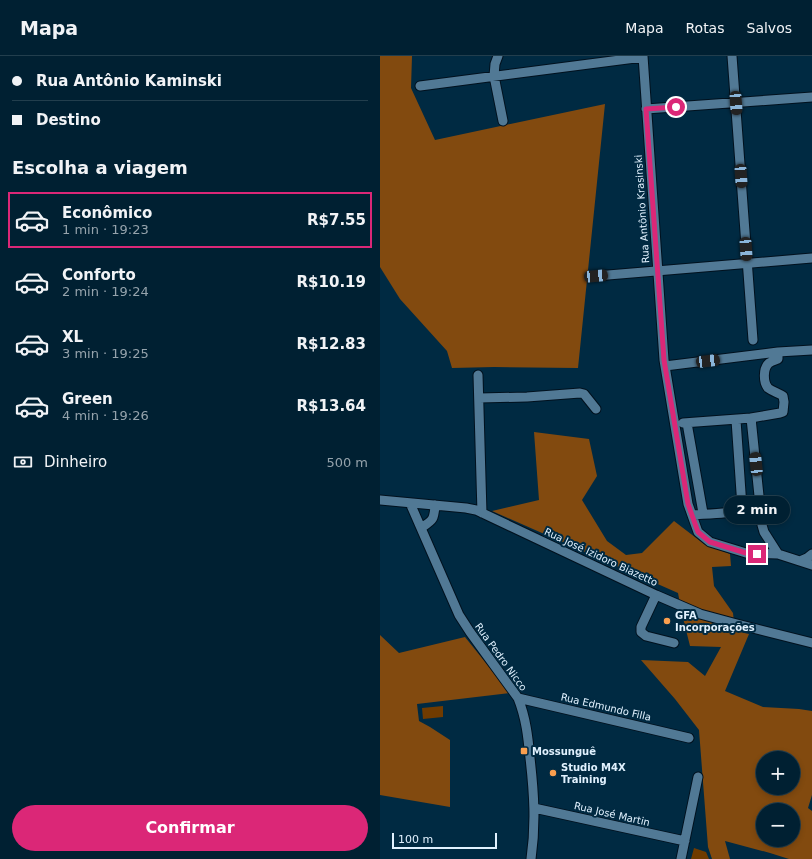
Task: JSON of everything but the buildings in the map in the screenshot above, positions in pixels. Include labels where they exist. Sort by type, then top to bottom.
[{"type":"street","points":[[498,56],[495,64],[494,76],[503,121]]},
{"type":"street","points":[[420,86],[643,56]]},
{"type":"street","name":"Rua Antônio Krasinski","points":[[643,56],[665,363],[688,504],[698,532],[710,542],[746,553],[778,554],[812,565]]},
{"type":"street","points":[[732,56],[753,340]]},
{"type":"street","points":[[646,109],[812,97]]},
{"type":"street","points":[[596,276],[812,258]]},
{"type":"street","points":[[665,363],[812,350]]},
{"type":"street","points":[[675,424],[736,420],[783,412],[783,396],[768,388],[765,380],[767,366],[769,363],[778,359],[778,352]]},
{"type":"street","points":[[478,375],[482,513]]},
{"type":"street","points":[[478,398],[527,397],[580,393],[584,394],[596,409]]},
{"type":"street","points":[[751,418],[762,525],[764,532],[778,554]]},
{"type":"street","points":[[692,515],[729,512],[739,510],[742,507],[736,420]]},
{"type":"street","points":[[687,423],[702,514]]},
{"type":"street","name":"Rua José Izidoro Biazetto","points":[[380,500],[476,510],[690,609],[717,619],[812,643]]},
{"type":"street","name":"Rua Pedro Nicco","points":[[410,503],[462,620],[518,698],[526,726],[533,788],[534,836],[531,859]]},
{"type":"street","points":[[421,528],[431,522],[436,505]]},
{"type":"street","points":[[800,561],[812,554]]},
{"type":"street","points":[[656,594],[641,627],[641,632],[646,636],[674,643]]},
{"type":"street","name":"Rua Edmundo Filla","points":[[518,698],[689,738]]},
{"type":"street","points":[[681,859],[698,777]]},
{"type":"street","name":"Rua José Martin","points":[[534,808],[685,841]]},
{"type":"shaded area","points":[[380,56],[412,56],[411,88],[435,140],[605,104],[578,368],[452,368],[447,351],[400,299],[380,267]]},
{"type":"shaded area","points":[[534,432],[589,439],[597,476],[582,500],[607,541],[626,555],[642,553],[674,521],[704,544],[730,554],[731,566],[712,567],[714,586],[733,613],[735,631],[749,634],[725,691],[763,707],[812,711],[812,795],[808,808],[812,811],[812,859],[789,859],[725,841],[730,859],[712,859],[708,847],[699,730],[675,699],[641,660],[688,662],[705,676],[721,647],[690,646],[678,593],[492,511],[539,500]]},
{"type":"shaded area","points":[[380,635],[399,653],[465,637],[510,693],[417,704],[419,721],[450,740],[450,807],[380,795]]},
{"type":"shaded area","points":[[443,706],[443,717],[423,719],[422,708]]},
{"type":"shaded area","points":[[694,848],[706,852],[709,859],[691,859]]},
{"type":"place","name":"GFA Incorporações","points":[[667,621]]},
{"type":"place","name":"Mossunguê","points":[[524,751]]},
{"type":"place","name":"Studio M4X Training","points":[[553,773]]},
{"type":"route","points":[[676,107],[646,109],[664,360],[688,504],[698,532],[710,542],[746,553],[757,554]]}]
